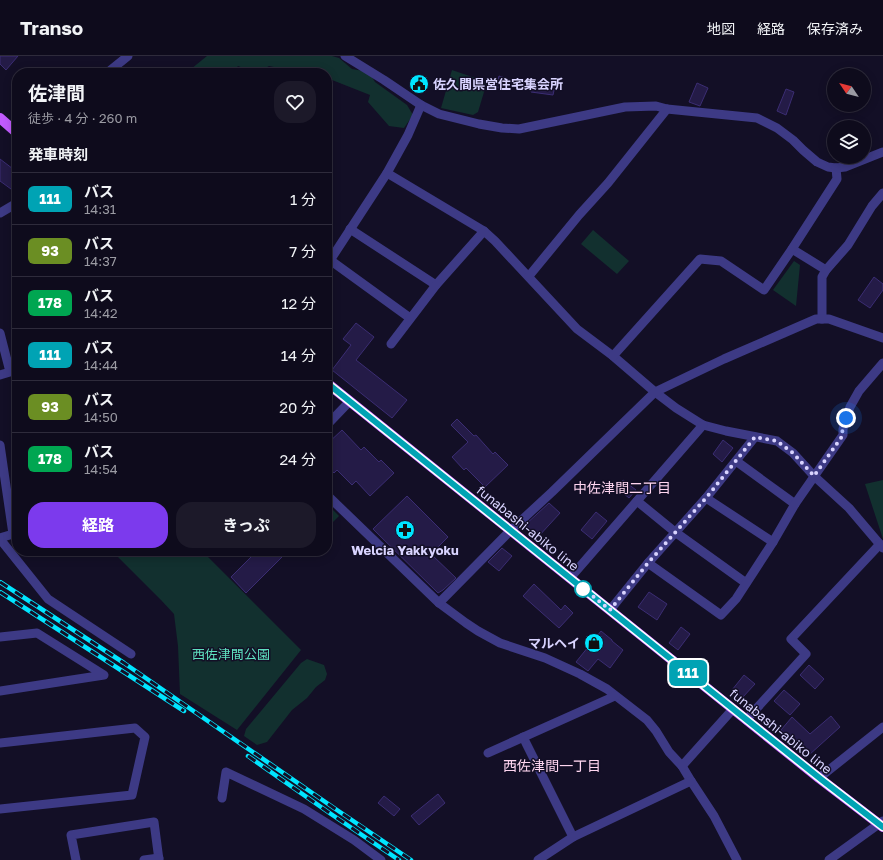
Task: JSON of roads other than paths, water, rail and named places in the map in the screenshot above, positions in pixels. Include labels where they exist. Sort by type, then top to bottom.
[{"type":"main road","points":[[0,118],[12,129]]},
{"type":"main road","name":"funabashi-abiko line","points":[[332,387],[746,720],[819,778],[882,824]]},
{"type":"street","points":[[112,68],[128,56]]},
{"type":"street","points":[[345,56],[384,80],[420,106],[439,114],[468,122],[502,128],[519,129],[625,107],[656,106],[667,109],[757,118],[777,128],[793,140],[817,162],[828,167],[845,167],[883,152]]},
{"type":"street","points":[[332,258],[387,173],[408,135],[420,106]]},
{"type":"street","points":[[529,276],[579,215],[608,183],[667,109]]},
{"type":"street","points":[[613,356],[700,259],[721,261],[764,290],[837,179],[836,168]]},
{"type":"street","points":[[387,173],[484,231],[529,276],[577,329],[613,356],[676,408],[703,424],[726,431],[777,441],[793,453],[814,476],[849,508],[881,546],[791,639],[806,654],[746,720]]},
{"type":"street","points":[[822,319],[822,277],[826,270],[848,245],[872,206],[883,193]]},
{"type":"street","points":[[0,213],[12,206]]},
{"type":"street","points":[[350,229],[436,286]]},
{"type":"street","points":[[391,344],[436,286],[484,231]]},
{"type":"street","points":[[792,249],[826,270]]},
{"type":"street","points":[[332,265],[410,318]]},
{"type":"street","points":[[439,603],[511,530],[655,392],[816,320],[829,319],[883,338]]},
{"type":"street","points":[[0,333],[10,372],[0,375]]},
{"type":"street","points":[[648,563],[721,615],[736,598],[773,542],[795,504],[843,435],[842,429],[850,407],[859,391],[883,363]]},
{"type":"street","points":[[332,419],[350,401]]},
{"type":"street","points":[[570,578],[703,424]]},
{"type":"street","points":[[610,610],[648,563],[706,498],[755,437]]},
{"type":"street","points":[[0,445],[12,527]]},
{"type":"street","points":[[736,460],[795,504]]},
{"type":"street","points":[[706,498],[773,542]]},
{"type":"street","points":[[332,500],[439,603],[478,631],[500,642],[545,658],[580,674],[608,689],[647,720],[669,752],[682,766],[714,816],[737,860]]},
{"type":"street","points":[[637,501],[675,532],[746,583]]},
{"type":"street","points":[[12,534],[0,538],[12,553]]},
{"type":"street","points":[[14,556],[48,599],[131,654]]},
{"type":"street","points":[[0,638],[37,632],[104,675],[0,691]]},
{"type":"street","points":[[488,752],[615,696]]},
{"type":"street","points":[[682,766],[733,709]]},
{"type":"street","points":[[819,778],[883,727]]},
{"type":"street","points":[[0,743],[135,728],[145,737],[132,795],[0,809]]},
{"type":"street","points":[[523,737],[572,837]]},
{"type":"street","points":[[222,798],[226,772],[304,809],[354,840],[381,860]]},
{"type":"street","points":[[538,860],[572,837],[691,781]]},
{"type":"street","points":[[76,860],[71,835],[154,822],[159,859],[144,860]]},
{"type":"street","points":[[829,860],[882,824]]},
{"type":"railway","points":[[0,582],[124,663],[411,860]]},
{"type":"railway","points":[[0,592],[184,711]]},
{"type":"railway","points":[[248,756],[399,860]]},
{"type":"place","name":"佐久間県営住宅集会所","points":[[419,84]]},
{"type":"place","name":"Welcia Yakkyoku","points":[[405,530]]},
{"type":"place","name":"マルヘイ","points":[[594,643]]},
{"type":"district","name":"中佐津間二丁目","points":[[622,488]]},
{"type":"district","name":"西佐津間一丁目","points":[[552,766]]},
{"type":"park label","name":"西佐津間公園","points":[[231,654]]}]
